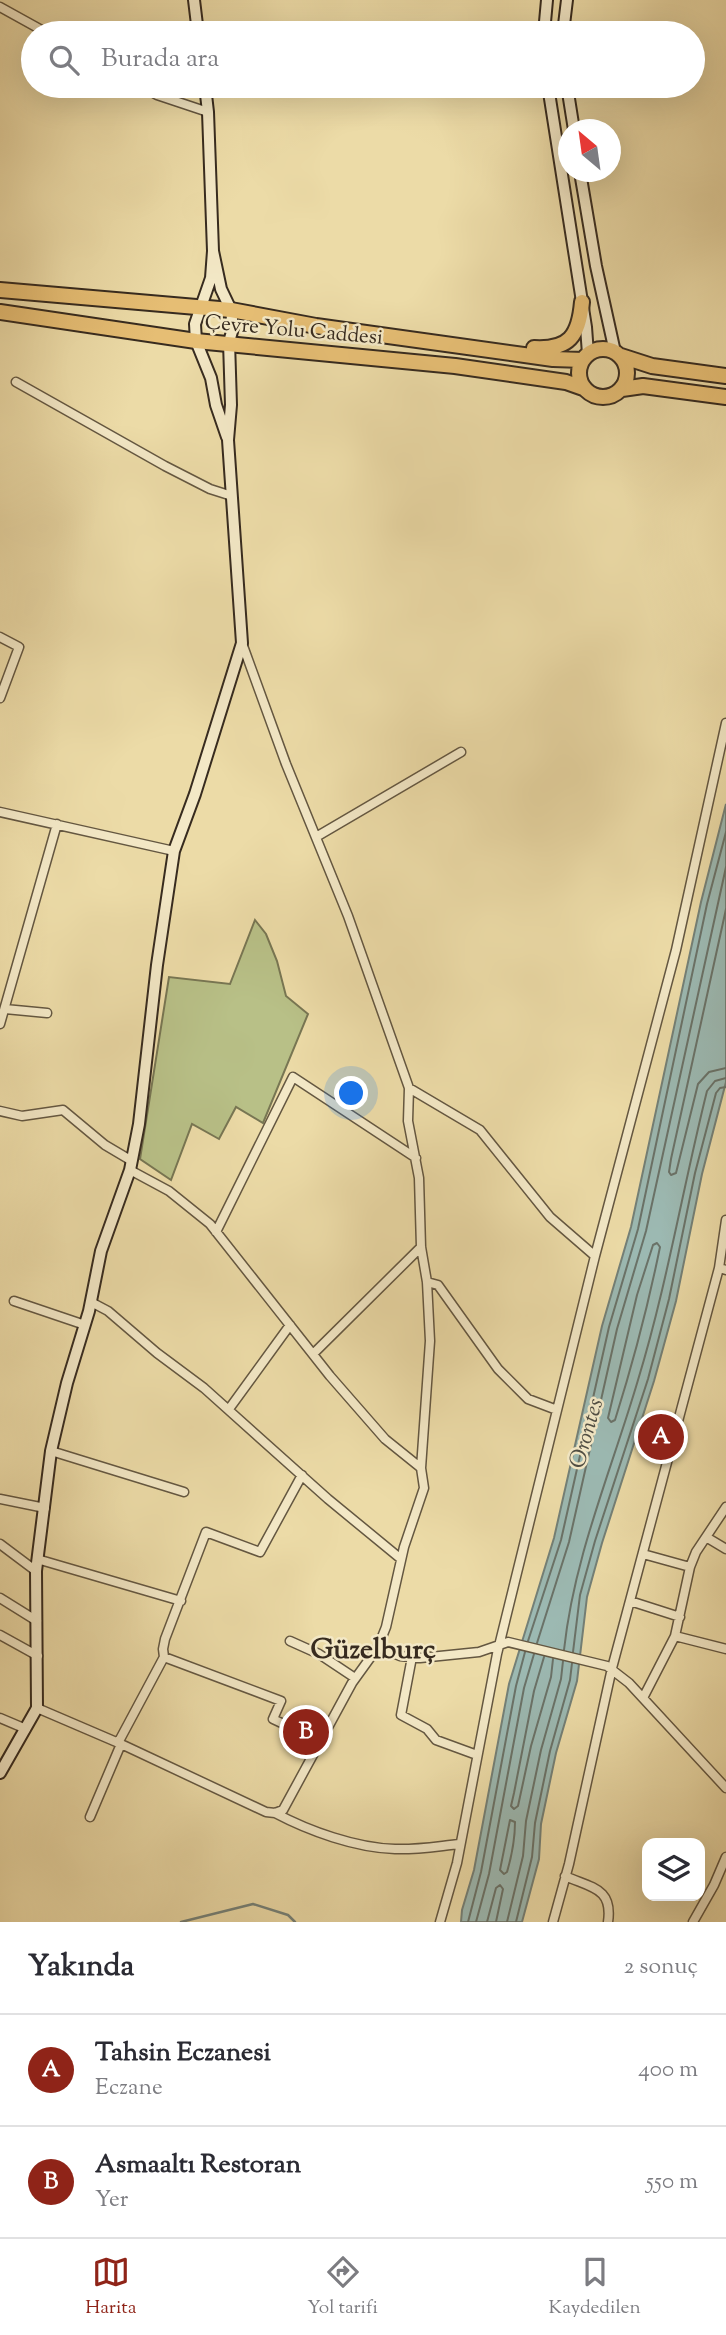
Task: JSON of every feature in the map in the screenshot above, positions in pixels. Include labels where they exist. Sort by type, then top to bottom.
[{"type":"highway","name":"Çevre Yolu Caddesi","points":[[0,290],[51,297],[231,310],[316,326],[554,359],[585,357],[601,349],[652,366],[726,376]]},
{"type":"highway","points":[[505,352],[516,348],[552,349],[562,345],[576,332],[582,302]]},
{"type":"highway","name":"Çevre Yolu Caddesi","points":[[0,312],[196,341],[229,342],[455,366],[566,382],[602,398],[610,397],[622,389],[643,386],[726,397]]},
{"type":"highway","points":[[618,354],[625,362],[628,376],[622,389]]},
{"type":"highway","points":[[583,388],[579,374],[585,357]]},
{"type":"street","points":[[194,0],[197,21]]},
{"type":"street","points":[[545,21],[547,0]]},
{"type":"street","points":[[564,21],[567,0]]},
{"type":"street","points":[[0,7],[25,21]]},
{"type":"street","points":[[168,98],[208,112]]},
{"type":"street","points":[[206,98],[213,251],[211,278],[195,324],[196,341],[211,378],[216,405],[228,440]]},
{"type":"street","points":[[550,98],[582,302],[585,357]]},
{"type":"street","points":[[569,98],[572,119]]},
{"type":"street","points":[[582,182],[608,328],[618,354]]},
{"type":"street","points":[[213,251],[222,289],[231,310],[233,328],[229,342],[231,405],[228,440],[242,643],[348,916],[409,1088],[408,1121],[419,1178],[421,1247],[427,1282],[430,1342],[421,1468],[424,1488],[401,1559],[386,1627],[378,1647],[355,1678],[283,1810],[275,1813]]},
{"type":"street","points":[[16,382],[165,466],[210,489],[232,496]]},
{"type":"street","points":[[0,637],[19,648],[0,698]]},
{"type":"street","points":[[0,1773],[37,1708],[36,1571],[51,1451],[67,1383],[91,1302],[101,1251],[131,1165],[139,1124],[157,965],[174,851],[195,794],[242,643]]},
{"type":"street","points":[[440,1922],[460,1844],[477,1755],[556,1410],[676,950],[726,723]]},
{"type":"street","points":[[316,837],[461,752]]},
{"type":"street","points":[[0,812],[174,851]]},
{"type":"street","points":[[0,1024],[57,824]]},
{"type":"street","points":[[5,1009],[47,1013]]},
{"type":"street","points":[[216,1232],[293,1077],[416,1158]]},
{"type":"street","points":[[409,1088],[480,1130],[550,1217],[595,1256]]},
{"type":"street","points":[[0,1111],[22,1116],[63,1110],[131,1165],[169,1191],[216,1232],[385,1439],[421,1468]]},
{"type":"street","points":[[553,1922],[612,1668],[722,1269],[726,1220]]},
{"type":"street","points":[[313,1353],[421,1247]]},
{"type":"street","points":[[427,1282],[438,1285],[498,1369],[528,1399],[556,1410]]},
{"type":"street","points":[[14,1301],[85,1325]]},
{"type":"street","points":[[91,1302],[117,1318],[229,1409],[401,1559]]},
{"type":"street","points":[[229,1409],[290,1325]]},
{"type":"street","points":[[51,1451],[184,1492]]},
{"type":"street","points":[[90,1817],[120,1744],[164,1657],[165,1639],[206,1531],[260,1552],[302,1475]]},
{"type":"street","points":[[0,1499],[45,1508]]},
{"type":"street","points":[[643,1698],[675,1636],[690,1567],[726,1507]]},
{"type":"street","points":[[706,1537],[726,1549]]},
{"type":"street","points":[[0,1544],[36,1571]]},
{"type":"street","points":[[643,1554],[690,1567]]},
{"type":"street","points":[[37,1559],[181,1601]]},
{"type":"street","points":[[0,1598],[37,1621]]},
{"type":"street","points":[[630,1601],[680,1617]]},
{"type":"street","points":[[0,1636],[38,1656]]},
{"type":"street","points":[[675,1636],[726,1649]]},
{"type":"street","points":[[290,1641],[319,1654],[355,1678]]},
{"type":"street","points":[[378,1647],[400,1656],[412,1657],[454,1656],[504,1645],[612,1668],[726,1788]]},
{"type":"street","points":[[164,1657],[281,1701],[273,1719],[290,1727],[286,1736],[314,1751]]},
{"type":"street","points":[[412,1657],[401,1715],[427,1729],[436,1740],[477,1755]]},
{"type":"street","points":[[37,1708],[266,1812],[275,1813],[297,1825],[346,1841],[394,1849],[460,1844]]},
{"type":"street","points":[[0,1718],[26,1729]]},
{"type":"street","points":[[693,1922],[726,1857]]},
{"type":"street","points":[[565,1876],[605,1895],[609,1901],[608,1922]]},
{"type":"green space","points":[[255,920],[266,934],[277,961],[286,996],[308,1014],[263,1123],[236,1107],[219,1139],[192,1124],[171,1180],[140,1159],[169,977],[230,984]]},
{"type":"water","name":"Orontes","points":[[726,804],[726,1082],[702,1174],[676,1301],[587,1597],[577,1681],[556,1753],[541,1824],[539,1859],[522,1922],[461,1922],[474,1870],[509,1684],[554,1538],[602,1326],[631,1227],[701,902]]},
{"type":"waterway","points":[[181,1922],[253,1904],[288,1915],[295,1922]]},
{"type":"place","name":"Tahsin Eczanesi","points":[[661,1437]]},
{"type":"place","name":"Asmaaltı Restoran","points":[[306,1732]]},
{"type":"district","name":"Güzelburç","points":[[373,1648]]}]
